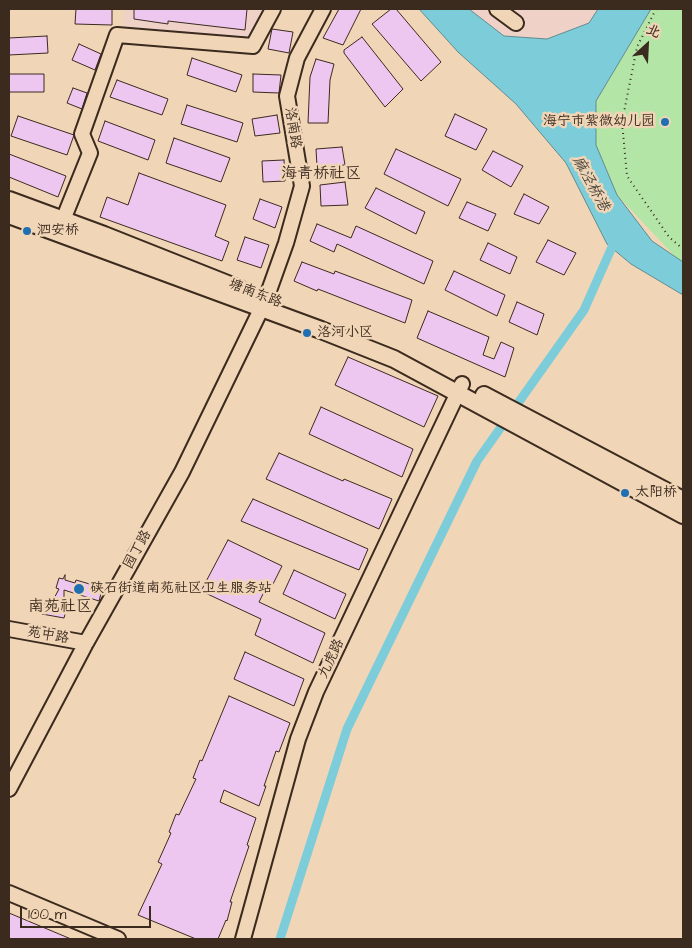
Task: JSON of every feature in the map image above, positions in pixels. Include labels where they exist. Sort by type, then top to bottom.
[{"type":"main road","name":"塘南东路","points":[[9,200],[60,226],[264,304],[394,359],[460,389],[526,424]]},
{"type":"main road","name":"塘南东路","points":[[9,214],[60,226]]},
{"type":"main road","points":[[526,424],[683,500]]},
{"type":"main road","points":[[526,424],[683,515]]},
{"type":"street","points":[[60,226],[90,153],[82,134],[117,35],[253,46],[274,9]]},
{"type":"street","name":"洛南路","points":[[264,304],[286,243],[302,186],[287,96],[297,58],[323,9]]},
{"type":"street","points":[[497,9],[516,23]]},
{"type":"street","name":"园丁路","points":[[9,789],[86,643],[182,472],[264,304]]},
{"type":"street","name":"九虎路","points":[[243,939],[298,739],[316,692],[460,389]]},
{"type":"street","name":"苑中路","points":[[9,629],[86,643]]},
{"type":"street","points":[[9,893],[118,939]]},
{"type":"path","points":[[656,9],[637,47],[622,122],[627,176],[669,237],[683,249]]},
{"type":"shaded area","points":[[125,9],[273,9],[253,46],[124,29]]},
{"type":"shaded area","points":[[469,9],[598,9],[590,23],[547,39],[504,36]]},
{"type":"green space","points":[[651,9],[683,9],[683,265],[617,195],[596,145],[596,101]]},
{"type":"water","name":"麻泾桥港","points":[[419,9],[469,9],[504,36],[547,39],[589,23],[598,9],[651,9],[596,101],[596,145],[617,195],[652,241],[683,262],[683,295],[631,264],[607,244],[566,163],[516,104],[458,52]]},
{"type":"building","points":[[76,9],[112,9],[112,25],[75,24]]},
{"type":"building","points":[[134,9],[247,9],[245,30],[168,21],[168,24],[134,19]]},
{"type":"building","points":[[339,9],[361,9],[343,45],[323,38]]},
{"type":"building","points":[[391,9],[396,9],[441,62],[421,81],[372,24]]},
{"type":"building","points":[[272,29],[293,32],[289,53],[268,49]]},
{"type":"building","points":[[47,36],[48,53],[9,55],[9,38]]},
{"type":"building","points":[[362,37],[403,89],[385,107],[344,53],[344,50]]},
{"type":"building","points":[[79,44],[101,54],[95,70],[72,60]]},
{"type":"building","points":[[192,58],[242,75],[236,92],[187,75]]},
{"type":"building","points":[[316,59],[334,64],[330,80],[328,123],[308,123],[310,77]]},
{"type":"building","points":[[9,74],[44,74],[44,92],[9,92]]},
{"type":"building","points":[[253,74],[281,75],[279,93],[253,92]]},
{"type":"building","points":[[117,80],[168,99],[162,115],[110,97]]},
{"type":"building","points":[[73,88],[87,93],[82,109],[67,103]]},
{"type":"building","points":[[187,105],[243,123],[237,142],[181,124]]},
{"type":"building","points":[[455,114],[487,129],[476,150],[445,136]]},
{"type":"building","points":[[277,115],[280,133],[255,136],[252,119]]},
{"type":"building","points":[[18,116],[74,135],[67,155],[11,136]]},
{"type":"building","points":[[105,121],[155,140],[148,160],[98,141]]},
{"type":"building","points":[[174,138],[230,158],[221,182],[166,163]]},
{"type":"building","points":[[342,147],[345,165],[317,166],[316,149]]},
{"type":"building","points":[[396,149],[461,179],[448,206],[384,174]]},
{"type":"building","points":[[493,151],[523,166],[511,187],[482,170]]},
{"type":"building","points":[[9,154],[66,176],[58,197],[9,177]]},
{"type":"building","points":[[284,160],[285,181],[263,182],[262,161]]},
{"type":"building","points":[[139,173],[226,205],[215,236],[229,242],[222,261],[100,217],[107,197],[128,205]]},
{"type":"building","points":[[345,182],[348,205],[321,206],[320,185]]},
{"type":"building","points":[[376,188],[425,212],[416,234],[365,208]]},
{"type":"building","points":[[524,194],[549,207],[539,224],[514,214]]},
{"type":"building","points":[[260,199],[282,207],[275,228],[253,219]]},
{"type":"building","points":[[467,202],[496,214],[488,231],[459,218]]},
{"type":"building","points":[[317,224],[351,238],[356,226],[433,261],[424,284],[337,244],[334,252],[310,241]]},
{"type":"building","points":[[245,237],[269,245],[261,268],[237,260]]},
{"type":"building","points":[[548,240],[576,253],[564,275],[536,262]]},
{"type":"building","points":[[488,243],[517,257],[510,274],[480,260]]},
{"type":"building","points":[[302,262],[334,274],[335,271],[412,300],[405,323],[294,281]]},
{"type":"building","points":[[454,271],[505,295],[497,316],[445,290]]},
{"type":"building","points":[[517,302],[544,314],[537,335],[509,322]]},
{"type":"building","points":[[428,311],[489,337],[483,355],[494,359],[501,342],[514,348],[505,377],[417,338]]},
{"type":"building","points":[[348,357],[438,396],[424,427],[335,385]]},
{"type":"building","points":[[321,407],[413,449],[402,477],[309,434]]},
{"type":"building","points":[[279,453],[343,481],[344,479],[392,499],[379,529],[266,479]]},
{"type":"building","points":[[253,499],[368,549],[359,570],[241,521]]},
{"type":"building","points":[[228,540],[282,566],[271,588],[267,586],[259,602],[325,633],[313,663],[255,635],[261,619],[201,591]]},
{"type":"building","points":[[294,570],[346,594],[335,619],[283,594]]},
{"type":"building","points":[[65,575],[65,580],[75,583],[76,580],[102,590],[99,601],[64,590],[64,606],[67,607],[64,618],[42,614],[44,603],[51,604],[59,589],[56,588],[59,578],[63,579]]},
{"type":"building","points":[[245,652],[304,679],[294,706],[234,679]]},
{"type":"building","points":[[229,696],[290,723],[279,752],[276,751],[259,806],[224,790],[220,802],[256,818],[247,845],[249,846],[230,902],[232,902],[227,921],[218,939],[196,939],[138,915],[162,864],[158,862],[171,833],[169,832],[176,814],[179,815],[196,779],[193,778],[200,760],[202,761]]},
{"type":"building","points":[[9,913],[71,939],[9,939]]},
{"type":"waterway","points":[[280,939],[347,729],[477,461],[584,310],[616,238]]},
{"type":"place","name":"海宁市紫微幼儿园","points":[[665,122]]},
{"type":"place","name":"泗安桥","points":[[27,231]]},
{"type":"place","name":"洛河小区","points":[[307,333]]},
{"type":"place","name":"太阳桥","points":[[625,493]]},
{"type":"place","name":"硖石街道南苑社区卫生服务站","points":[[79,589]]},
{"type":"district","name":"海青桥社区","points":[[321,175]]},
{"type":"district","name":"南苑社区","points":[[60,608]]}]
